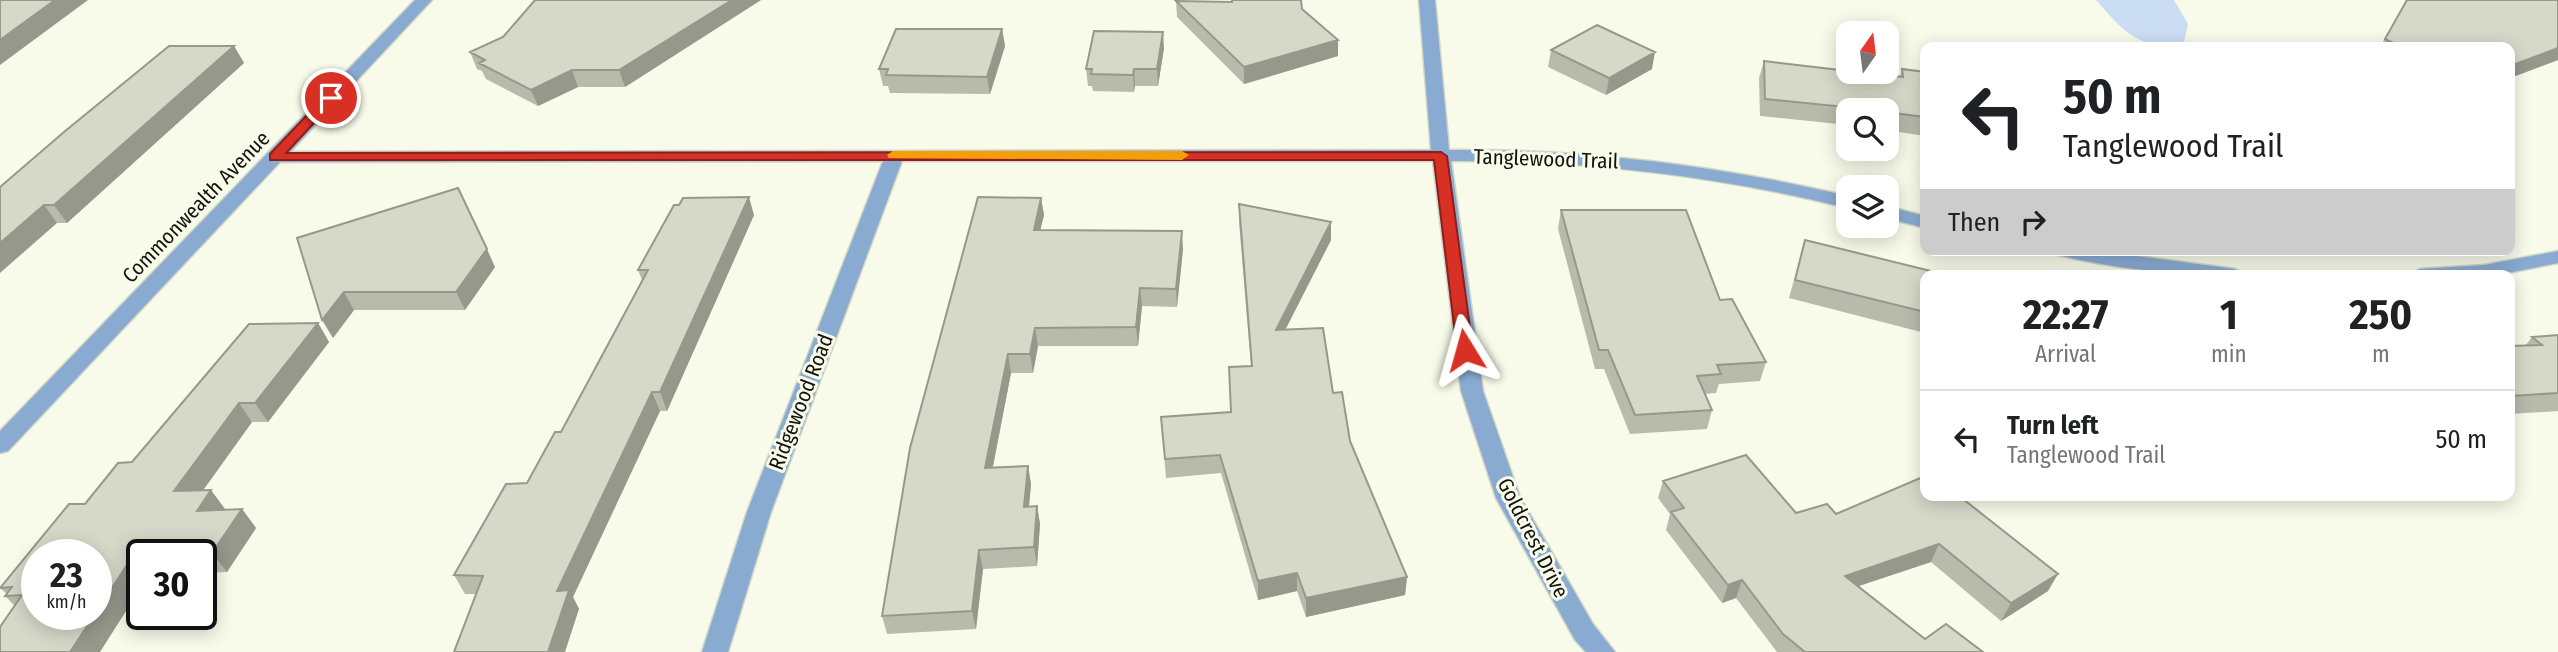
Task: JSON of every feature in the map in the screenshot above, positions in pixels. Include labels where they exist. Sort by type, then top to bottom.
[{"type":"street","name":"Commonwealth Avenue","points":[[0,445],[424,0]]},
{"type":"street","name":"Goldcrest Drive","points":[[1427,0],[1461,330],[1472,391],[1508,498],[1584,632],[1602,652]]},
{"type":"street","name":"Ridgewood Road","points":[[715,652],[759,512],[895,155]]},
{"type":"street","name":"Tanglewood Trail","points":[[274,157],[1524,155],[1658,165],[1795,188],[1836,199]]},
{"type":"street","points":[[1899,215],[1920,221]]},
{"type":"street","points":[[2090,256],[2193,270]]},
{"type":"street","points":[[2489,270],[2558,257]]},
{"type":"water","points":[[2096,0],[2174,0],[2188,24],[2184,42],[2147,42],[2133,36]]},
{"type":"building","points":[[0,0],[55,0],[0,40]]},
{"type":"building","points":[[535,0],[732,0],[619,70],[572,70],[531,90],[479,63],[485,60],[470,52],[503,37]]},
{"type":"building","points":[[1301,0],[1302,9],[1338,40],[1244,67],[1176,1]]},
{"type":"building","points":[[2407,0],[2558,0],[2558,48],[2515,64],[2515,42],[2391,42],[2385,39]]},
{"type":"building","points":[[1597,25],[1655,52],[1609,78],[1551,50]]},
{"type":"building","points":[[896,29],[1002,29],[987,77],[886,75],[888,69],[879,69]]},
{"type":"building","points":[[1094,31],[1163,32],[1157,69],[1134,69],[1133,75],[1091,74],[1092,69],[1086,69]]},
{"type":"building","points":[[169,46],[234,46],[54,205],[44,205],[0,243],[0,187]]},
{"type":"building","points":[[1764,61],[1836,70],[1836,84],[1899,84],[1899,77],[1903,77],[1902,69],[1920,71],[1920,116],[1899,114],[1899,98],[1836,98],[1836,106],[1765,99]]},
{"type":"building","points":[[458,188],[487,249],[456,292],[344,292],[322,320],[297,238]]},
{"type":"building","points":[[749,197],[660,392],[652,392],[557,591],[569,590],[548,652],[454,652],[483,576],[454,575],[506,484],[527,483],[555,432],[561,432],[648,270],[638,270],[674,205],[679,205],[683,198]]},
{"type":"building","points":[[978,197],[1041,198],[1034,230],[1182,231],[1176,289],[1140,288],[1136,327],[1035,328],[1030,354],[1008,354],[985,468],[1028,466],[1024,507],[1037,506],[1034,547],[979,550],[972,611],[882,616],[910,448]]},
{"type":"building","points":[[1239,204],[1331,222],[1276,330],[1323,328],[1333,393],[1342,392],[1350,441],[1407,577],[1306,598],[1297,573],[1258,581],[1220,455],[1165,459],[1161,417],[1231,412],[1229,367],[1252,366]]},
{"type":"building","points":[[1561,210],[1686,210],[1720,300],[1732,299],[1766,362],[1717,365],[1721,374],[1697,376],[1712,410],[1635,415],[1608,350],[1599,350]]},
{"type":"building","points":[[1805,240],[1927,270],[1920,270],[1920,311],[1795,280]]},
{"type":"building","points":[[318,323],[255,403],[239,403],[174,491],[211,490],[197,511],[242,509],[217,546],[217,539],[126,539],[126,567],[112,588],[112,539],[40,539],[69,504],[85,504],[118,463],[132,462],[249,324]]},
{"type":"building","points":[[2558,335],[2558,393],[2515,396],[2515,346],[2542,345],[2532,337]]},
{"type":"building","points":[[1746,455],[1796,513],[1827,504],[1836,514],[1920,478],[1920,501],[1966,501],[2058,574],[2011,603],[1939,544],[1845,576],[1925,639],[1946,624],[1983,652],[1805,652],[1783,634],[1742,580],[1728,585],[1671,512],[1684,508],[1663,481]]},
{"type":"building","points":[[21,562],[21,595],[5,596],[12,587],[0,588]]},
{"type":"building","points":[[21,596],[21,630],[84,630],[70,652],[0,652],[0,627]]},
{"type":"slow traffic","points":[[893,155],[1182,155]]},
{"type":"route","points":[[331,98],[274,157],[1441,156],[1465,350]]}]
